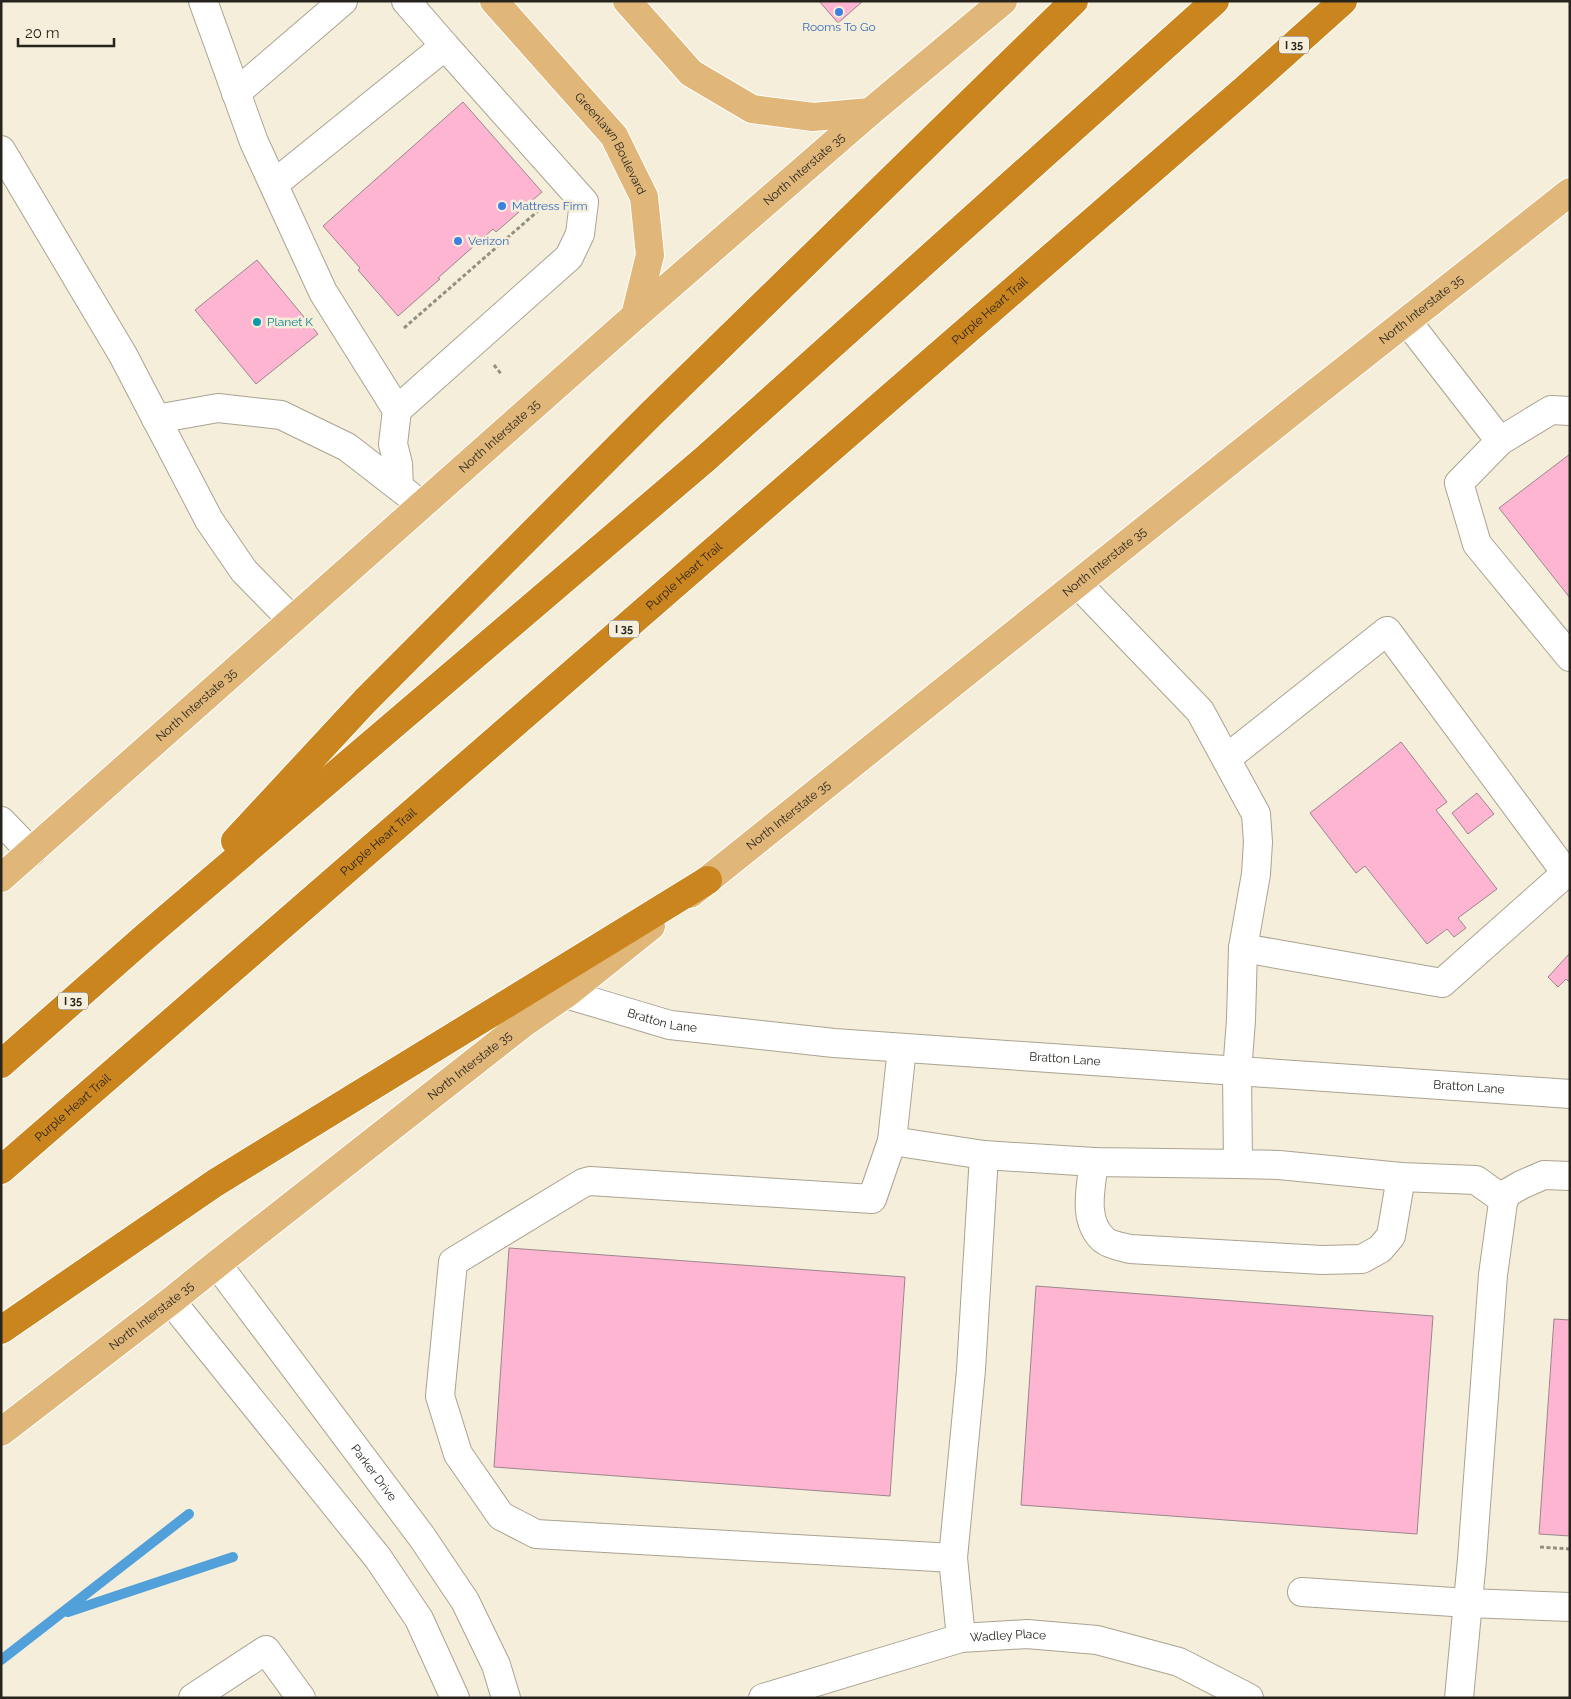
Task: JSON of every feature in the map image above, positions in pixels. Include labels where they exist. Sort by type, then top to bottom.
[{"type":"highway","points":[[145,937],[379,687],[644,421],[1074,1]]},
{"type":"highway","name":"I 35","points":[[1,1064],[145,937],[706,458],[1215,1]]},
{"type":"highway","name":"Purple Heart Trail","points":[[1,1170],[1246,88],[1343,1]]},
{"type":"highway","points":[[1,1330],[216,1183],[708,880]]},
{"type":"main road","name":"Greenlawn Boulevard","points":[[494,1],[614,136],[644,197],[650,255],[635,316]]},
{"type":"main road","points":[[627,1],[691,73],[752,109],[813,117],[870,112]]},
{"type":"main road","name":"North Interstate 35","points":[[1,878],[635,316],[870,112],[1003,1]]},
{"type":"main road","name":"North Interstate 35","points":[[1,1432],[171,1301],[524,1023],[566,994],[1570,192]]},
{"type":"street","points":[[203,1],[254,142],[323,292],[397,410],[393,444],[398,464],[399,487]]},
{"type":"street","points":[[236,93],[344,1]]},
{"type":"street","points":[[397,410],[569,257],[580,234],[584,202],[406,1]]},
{"type":"street","points":[[274,184],[445,46]]},
{"type":"street","points":[[1,150],[123,356],[209,520],[244,571],[292,620]]},
{"type":"street","points":[[1407,321],[1500,441]]},
{"type":"street","points":[[156,419],[218,408],[281,416],[347,446],[422,505]]},
{"type":"street","points":[[1570,412],[1551,410],[1500,441],[1459,483],[1477,544],[1570,657]]},
{"type":"street","points":[[1078,584],[1200,711],[1256,814],[1258,842],[1256,874],[1243,948],[1237,1072],[1238,1164]]},
{"type":"street","points":[[1227,758],[1387,632],[1566,873],[1442,983],[1243,948]]},
{"type":"street","points":[[1,821],[31,852]]},
{"type":"street","name":"Bratton Lane","points":[[566,994],[670,1025],[834,1043],[1570,1094]]},
{"type":"street","points":[[902,1048],[892,1141],[872,1199],[590,1181],[583,1183],[453,1262],[440,1396],[458,1454],[501,1516],[536,1534],[954,1558]]},
{"type":"street","points":[[892,1141],[984,1155],[1094,1162],[1279,1165],[1401,1177],[1476,1180],[1504,1200]]},
{"type":"street","points":[[961,1638],[954,1558],[971,1370],[984,1155]]},
{"type":"street","points":[[1094,1162],[1089,1205],[1094,1226],[1105,1241],[1130,1249],[1322,1260],[1362,1259],[1380,1249],[1391,1236],[1401,1177]]},
{"type":"street","points":[[1459,1698],[1493,1275],[1504,1195],[1520,1185],[1544,1175],[1570,1176]]},
{"type":"street","name":"Parker Drive","points":[[216,1264],[422,1537],[465,1601],[496,1665],[506,1698]]},
{"type":"street","points":[[171,1301],[378,1558],[419,1619],[455,1698]]},
{"type":"street","points":[[1302,1592],[1468,1603],[1570,1607]]},
{"type":"street","name":"Wadley Place","points":[[763,1698],[961,1638],[1027,1634],[1098,1640],[1179,1662],[1249,1698]]},
{"type":"street","points":[[193,1698],[266,1650],[301,1698]]},
{"type":"path","points":[[404,328],[546,204]]},
{"type":"path","points":[[1540,1547],[1570,1549]]},
{"type":"building","name":"Rooms To Go","points":[[819,1],[863,1],[838,23]]},
{"type":"building","points":[[463,102],[542,192],[496,232],[493,229],[398,316],[358,270],[360,268],[323,226]]},
{"type":"building","name":"Planet K","points":[[257,260],[318,334],[256,384],[195,310]]},
{"type":"building","points":[[1570,454],[1570,598],[1499,508]]},
{"type":"building","points":[[1401,742],[1447,802],[1436,810],[1497,889],[1458,918],[1466,928],[1454,937],[1447,929],[1427,944],[1365,866],[1356,873],[1310,813]]},
{"type":"building","points":[[1477,793],[1494,814],[1468,834],[1452,813]]},
{"type":"building","points":[[1570,953],[1570,983],[1566,979],[1558,987],[1548,977]]},
{"type":"building","points":[[509,1248],[905,1277],[890,1496],[494,1467]]},
{"type":"building","points":[[1036,1286],[1433,1316],[1417,1534],[1021,1505]]},
{"type":"building","points":[[1554,1319],[1570,1320],[1570,1536],[1539,1534]]},
{"type":"waterway","points":[[1,1660],[189,1514]]},
{"type":"waterway","points":[[68,1612],[233,1557]]},
{"type":"place","name":"Rooms To Go","points":[[839,12]]},
{"type":"place","name":"Mattress Firm","points":[[502,206]]},
{"type":"place","name":"Verizon","points":[[458,241]]},
{"type":"place","name":"Planet K","points":[[257,322]]}]
